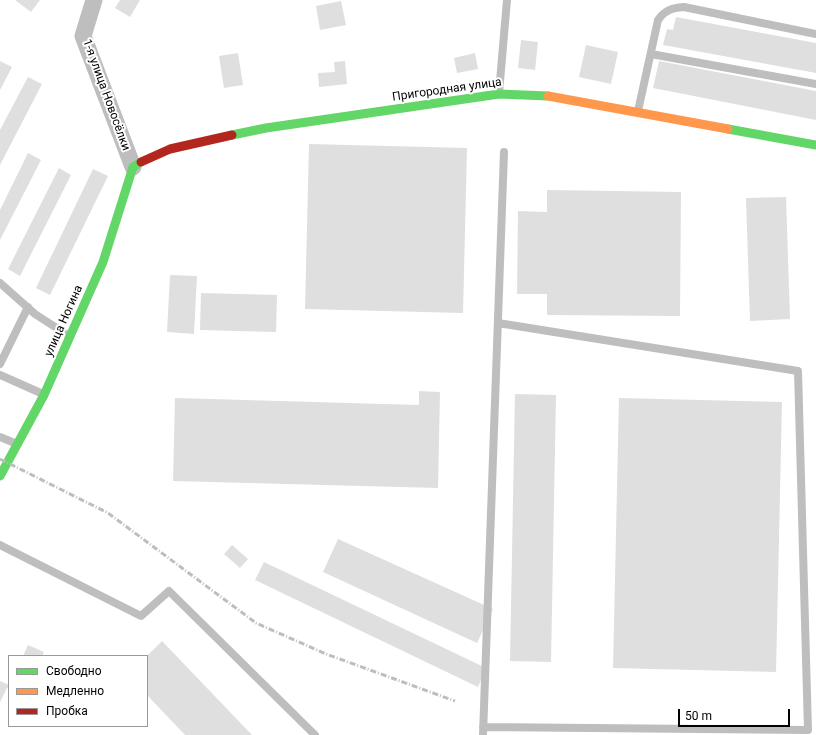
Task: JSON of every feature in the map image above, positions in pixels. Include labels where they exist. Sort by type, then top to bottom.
[{"type":"street","name":"1-я улица Новосёлки","points":[[94,0],[83,36],[133,168]]},
{"type":"street","name":"Пригородная улица","points":[[133,168],[147,159],[170,149],[266,128],[499,94],[539,94],[638,111],[816,145]]},
{"type":"street","name":"улица Ногина","points":[[0,476],[44,395],[103,262],[133,168]]},
{"type":"lane","points":[[499,94],[507,0]]},
{"type":"lane","points":[[638,111],[658,20],[663,12],[672,8],[684,7],[816,34]]},
{"type":"lane","points":[[651,54],[816,84]]},
{"type":"lane","points":[[498,323],[798,371],[808,730],[483,731],[504,152]]},
{"type":"lane","points":[[0,283],[28,307],[70,337]]},
{"type":"lane","points":[[0,364],[28,307]]},
{"type":"lane","points":[[0,375],[44,395]]},
{"type":"lane","points":[[0,437],[17,445]]},
{"type":"lane","points":[[0,546],[141,616],[169,591],[315,735]]},
{"type":"building","points":[[15,0],[40,0],[31,12]]},
{"type":"building","points":[[120,0],[140,0],[130,17],[115,8]]},
{"type":"building","points":[[341,1],[346,25],[320,30],[316,6]]},
{"type":"building","points":[[676,17],[816,43],[816,73],[663,45],[667,29],[673,30]]},
{"type":"building","points":[[521,40],[538,42],[535,70],[518,68]]},
{"type":"building","points":[[586,45],[618,52],[611,84],[579,77]]},
{"type":"building","points":[[238,53],[243,85],[224,88],[219,56]]},
{"type":"building","points":[[475,53],[478,69],[457,73],[454,58]]},
{"type":"building","points":[[0,61],[12,67],[0,90]]},
{"type":"building","points":[[345,61],[347,84],[319,87],[318,73],[335,72],[334,62]]},
{"type":"building","points":[[659,61],[816,91],[816,120],[653,88]]},
{"type":"building","points":[[28,77],[42,84],[0,165],[0,130]]},
{"type":"building","points":[[309,144],[467,148],[463,313],[305,309]]},
{"type":"building","points":[[28,153],[41,160],[0,240],[0,210]]},
{"type":"building","points":[[59,168],[71,175],[20,276],[8,269]]},
{"type":"building","points":[[93,169],[108,176],[50,295],[36,288]]},
{"type":"building","points":[[547,190],[681,192],[680,316],[547,315],[547,294],[517,294],[518,211],[547,212]]},
{"type":"building","points":[[786,197],[790,319],[750,321],[746,198]]},
{"type":"building","points":[[170,275],[197,276],[194,334],[167,332]]},
{"type":"building","points":[[201,293],[277,295],[276,332],[200,330]]},
{"type":"building","points":[[419,391],[440,392],[438,488],[173,481],[175,398],[419,405]]},
{"type":"building","points":[[515,394],[556,395],[551,662],[510,661]]},
{"type":"building","points":[[619,398],[782,402],[776,672],[613,668]]},
{"type":"building","points":[[338,539],[493,609],[477,643],[323,572]]},
{"type":"building","points":[[232,545],[248,559],[240,568],[224,554]]},
{"type":"building","points":[[264,562],[486,668],[478,687],[255,580]]},
{"type":"building","points":[[162,641],[252,735],[185,735],[148,696],[148,655]]},
{"type":"building","points":[[28,645],[44,652],[42,655],[23,655]]},
{"type":"building","points":[[0,681],[8,685],[8,688],[0,702]]},
{"type":"railway","points":[[0,459],[108,513],[256,623],[326,654],[455,701]]},
{"type":"traffic: fast","points":[[232,135],[266,128],[499,94],[548,96]]},
{"type":"traffic: fast","points":[[728,129],[816,145]]},
{"type":"traffic: fast","points":[[0,476],[44,395],[103,262],[133,167],[141,162]]},
{"type":"traffic: slow","points":[[548,96],[728,129]]},
{"type":"traffic: jam","points":[[141,162],[170,149],[232,135]]}]
